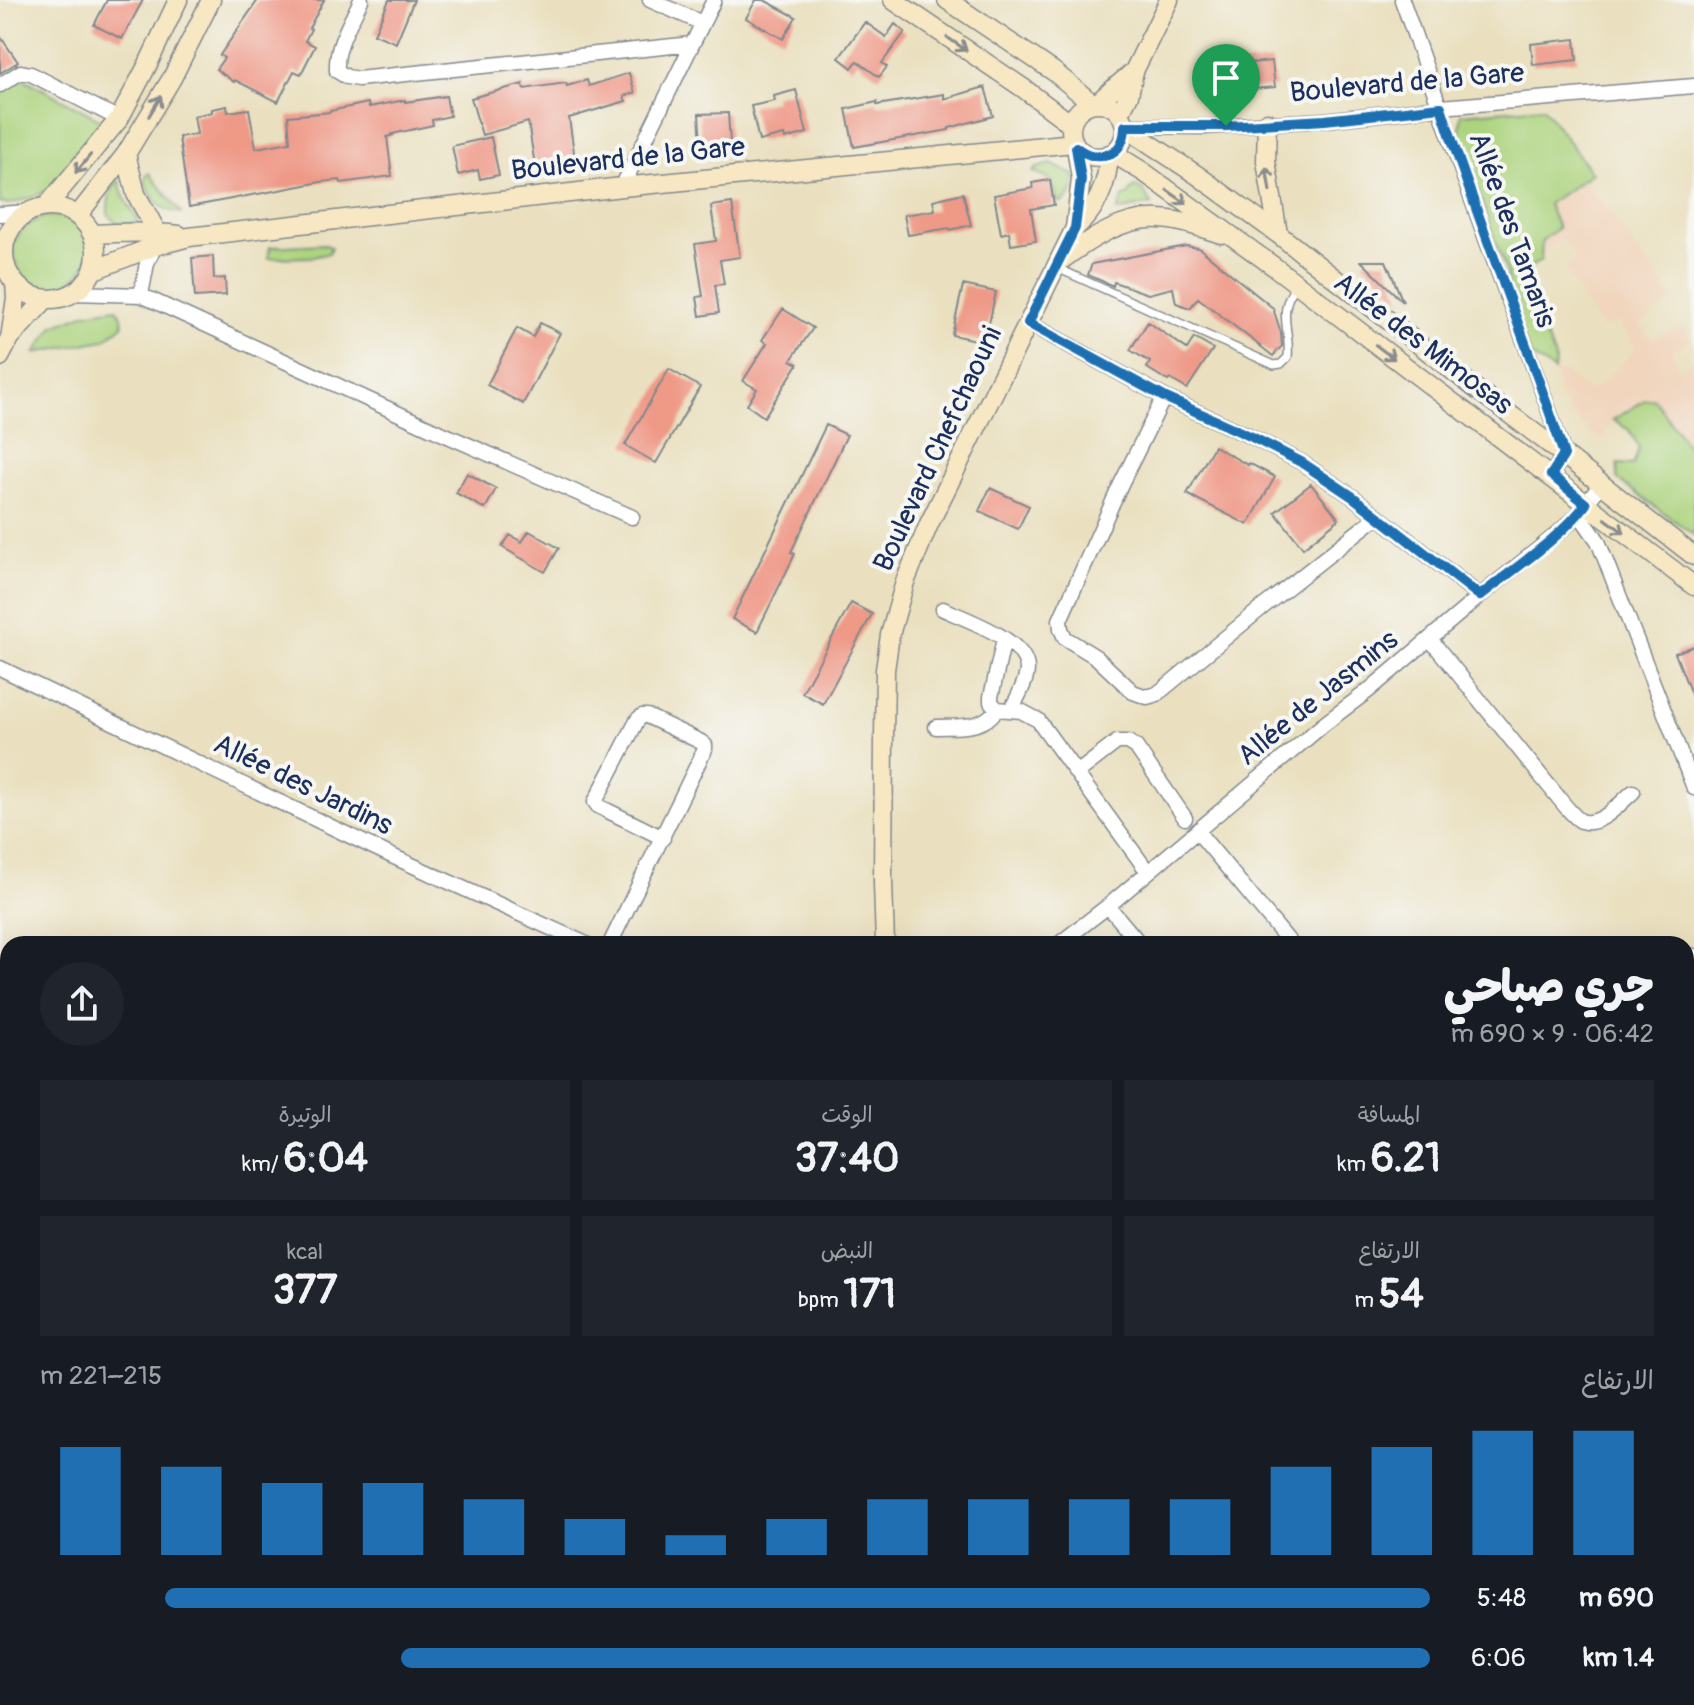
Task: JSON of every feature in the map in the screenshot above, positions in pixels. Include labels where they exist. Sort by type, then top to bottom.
[{"type":"street","points":[[47,206],[119,119],[178,0]]},
{"type":"street","points":[[78,215],[126,154],[172,78],[211,0]]},
{"type":"street","points":[[361,0],[336,60],[337,71],[358,79],[692,44]]},
{"type":"street","points":[[650,0],[702,23]]},
{"type":"street","points":[[622,187],[714,0]]},
{"type":"street","points":[[893,0],[1023,88],[1073,138],[1083,153],[1092,156],[1111,154],[1122,142],[1134,71],[1169,0]]},
{"type":"street","points":[[947,0],[1095,103],[1106,103],[1124,123]]},
{"type":"street","name":"Allée des Tamaris","points":[[1402,0],[1564,455]]},
{"type":"street","points":[[1073,138],[1079,110],[1095,103],[1134,71]]},
{"type":"street","points":[[0,85],[21,72],[31,74],[119,119]]},
{"type":"street","name":"Boulevard de la Gare","points":[[1124,123],[1204,127],[1325,120],[1694,86]]},
{"type":"street","points":[[1267,122],[1267,172],[1278,234]]},
{"type":"street","name":"Allée des Mimosas","points":[[1124,123],[1278,234],[1694,556]]},
{"type":"street","name":"Boulevard de la Gare","points":[[93,234],[122,232],[156,239],[189,237],[1073,138]]},
{"type":"street","name":"Boulevard Chefchaouni","points":[[885,936],[885,670],[890,635],[905,582],[929,524],[1075,228],[1081,179],[1073,138]]},
{"type":"street","points":[[126,154],[136,194],[156,239],[147,263],[141,295]]},
{"type":"street","name":"Boulevard Chefchaouni","points":[[1075,228],[1088,217],[1099,199],[1111,154]]},
{"type":"street","name":"Allée des Mimosas","points":[[1111,154],[1145,173],[1298,284],[1551,475],[1583,509],[1694,586]]},
{"type":"street","points":[[3,350],[16,298],[7,274],[4,259],[7,236],[4,224],[47,206],[58,207],[78,215],[93,234],[97,246],[94,270],[86,283],[74,293],[46,299],[29,294],[7,274]]},
{"type":"street","points":[[1059,264],[1096,237],[1140,220],[1164,219],[1232,236]]},
{"type":"street","name":"Boulevard de la Gare","points":[[94,270],[156,239]]},
{"type":"street","points":[[74,293],[141,295],[632,517]]},
{"type":"street","points":[[3,350],[46,299]]},
{"type":"street","points":[[1028,323],[1164,397],[1301,462],[1346,492],[1480,596]]},
{"type":"street","points":[[1164,397],[1060,620],[1065,638],[1096,657],[1133,692],[1147,697],[1157,694],[1378,516]]},
{"type":"street","points":[[1551,475],[1564,455]]},
{"type":"street","name":"Allée de Jasmins","points":[[1069,936],[1557,534],[1583,509],[1601,484]]},
{"type":"street","points":[[1583,509],[1603,552],[1694,788]]},
{"type":"street","points":[[936,727],[977,725],[1004,710],[1026,676],[1027,664],[1022,652],[1004,639],[943,609]]},
{"type":"street","points":[[1004,639],[991,702],[1004,710],[1030,715],[1038,720],[1148,872]]},
{"type":"street","points":[[1430,639],[1579,820],[1591,822],[1605,817],[1633,792]]},
{"type":"street","name":"Allée des Jardins","points":[[0,668],[394,857],[568,936]]},
{"type":"street","points":[[614,936],[663,838],[705,749],[705,745],[642,716],[595,802],[663,838]]},
{"type":"street","points":[[1077,773],[1117,742],[1128,742],[1136,747],[1185,818]]},
{"type":"street","points":[[1197,831],[1284,936]]},
{"type":"street","points":[[1108,906],[1133,936]]},
{"type":"lane","points":[[1059,264],[1274,365],[1281,364],[1288,357],[1285,307],[1298,284]]},
{"type":"shaded area","points":[[1584,179],[1673,299],[1641,324],[1652,339],[1685,326],[1691,340],[1671,351],[1679,370],[1694,359],[1694,455],[1654,399],[1645,400],[1619,415],[1604,430],[1607,439],[1596,436],[1574,418],[1558,394],[1554,371],[1564,372],[1587,390],[1599,387],[1636,348],[1618,322],[1602,328],[1564,270],[1576,260],[1563,240],[1546,251],[1542,241],[1558,228],[1548,204]]},
{"type":"green space","points":[[20,77],[105,122],[102,136],[58,184],[36,196],[10,204],[0,203],[0,92]]},
{"type":"green space","points":[[1543,107],[1592,173],[1548,204],[1558,228],[1542,241],[1541,260],[1522,273],[1555,359],[1554,371],[1530,355],[1514,314],[1506,271],[1459,138],[1461,114]]},
{"type":"green space","points":[[1051,164],[1074,175],[1072,191],[1061,203],[1056,199],[1050,180],[1033,172]]},
{"type":"green space","points":[[149,173],[181,213],[167,210],[155,200],[145,182]]},
{"type":"green space","points":[[119,181],[123,195],[139,222],[117,224],[108,214],[111,192]]},
{"type":"green space","points":[[1135,187],[1142,190],[1152,204],[1118,211],[1123,197],[1128,196]]},
{"type":"green space","points":[[47,216],[67,218],[78,223],[89,242],[89,256],[83,269],[72,280],[45,288],[32,283],[20,271],[12,246],[26,227]]},
{"type":"green space","points":[[323,244],[331,247],[329,253],[313,257],[268,258],[270,247]]},
{"type":"green space","points":[[116,308],[122,316],[123,325],[104,340],[35,353],[54,326],[86,313]]},
{"type":"green space","points":[[1654,399],[1694,455],[1694,535],[1617,479],[1618,464],[1633,465],[1639,448],[1629,430],[1613,420],[1645,400]]},
{"type":"building","points":[[107,0],[143,0],[122,39],[94,25]]},
{"type":"building","points":[[258,0],[324,0],[305,41],[315,46],[301,74],[294,71],[278,102],[234,82],[216,69],[224,58],[220,55]]},
{"type":"building","points":[[389,0],[414,0],[396,43],[374,34]]},
{"type":"building","points":[[756,0],[764,0],[796,17],[783,39],[746,18]]},
{"type":"building","points":[[865,22],[886,37],[895,24],[905,32],[882,63],[887,67],[879,77],[857,61],[852,68],[839,58]]},
{"type":"building","points":[[0,36],[18,62],[0,73]]},
{"type":"building","points":[[1575,39],[1577,60],[1533,65],[1531,44]]},
{"type":"building","points":[[1272,61],[1275,87],[1241,90],[1239,64]]},
{"type":"building","points":[[629,73],[635,93],[624,96],[626,101],[569,118],[576,166],[536,172],[528,122],[482,135],[471,98],[523,84],[524,89],[566,83],[567,86],[587,80],[589,86]]},
{"type":"building","points":[[985,87],[993,116],[949,130],[854,147],[846,109],[944,94],[944,99]]},
{"type":"building","points":[[796,90],[807,133],[759,141],[751,106],[775,101],[774,96]]},
{"type":"building","points":[[446,96],[450,116],[432,120],[433,125],[387,137],[392,176],[341,183],[340,180],[321,182],[189,207],[179,137],[197,134],[194,116],[227,106],[228,112],[249,109],[256,148],[290,142],[288,116],[330,112],[368,103],[369,107]]},
{"type":"building","points":[[728,113],[730,143],[701,144],[699,114]]},
{"type":"building","points":[[491,137],[499,175],[480,179],[478,170],[458,175],[452,146]]},
{"type":"building","points":[[1050,180],[1054,205],[1031,209],[1036,241],[1011,245],[1009,232],[1001,234],[994,195],[1033,188],[1032,183]]},
{"type":"building","points":[[963,193],[971,225],[908,235],[904,215],[935,210],[933,200]]},
{"type":"building","points":[[732,203],[740,257],[720,260],[724,284],[715,285],[719,313],[700,316],[697,297],[703,296],[695,244],[716,241],[711,206]]},
{"type":"building","points":[[1186,246],[1199,248],[1273,308],[1282,346],[1273,356],[1198,298],[1190,308],[1176,303],[1173,288],[1148,294],[1114,282],[1113,286],[1088,275],[1092,264]]},
{"type":"building","points":[[213,256],[214,279],[225,278],[226,295],[195,297],[192,258]]},
{"type":"building","points":[[1361,261],[1386,261],[1403,302]]},
{"type":"building","points":[[963,285],[996,292],[985,342],[952,335]]},
{"type":"building","points":[[783,309],[813,328],[791,360],[798,364],[764,417],[747,405],[757,389],[743,381],[767,343],[762,340]]},
{"type":"building","points":[[1148,322],[1187,349],[1194,338],[1213,349],[1187,389],[1147,368],[1150,362],[1130,350]]},
{"type":"building","points":[[540,323],[560,333],[523,404],[487,385],[517,328],[533,337]]},
{"type":"building","points":[[669,369],[700,387],[656,463],[625,445]]},
{"type":"building","points":[[826,425],[847,435],[757,632],[732,619]]},
{"type":"building","points":[[1214,446],[1275,477],[1248,525],[1187,494]]},
{"type":"building","points":[[467,473],[496,489],[485,509],[456,493]]},
{"type":"building","points":[[1311,484],[1339,519],[1303,548],[1275,512]]},
{"type":"building","points":[[990,488],[1029,506],[1018,529],[979,511]]},
{"type":"building","points":[[529,531],[559,548],[545,572],[502,547],[510,535],[522,542]]},
{"type":"building","points":[[851,603],[872,614],[823,704],[802,693]]},
{"type":"building","points":[[1694,646],[1694,698],[1693,699],[1675,653]]},
{"type":"route","points":[[1441,107],[1564,455],[1551,475],[1586,504],[1557,534],[1480,596],[1353,497],[1301,462],[1164,397],[1028,323],[1075,228],[1081,189],[1076,147],[1092,156],[1113,153],[1125,136],[1125,126],[1226,126],[1325,120],[1441,107]]}]
